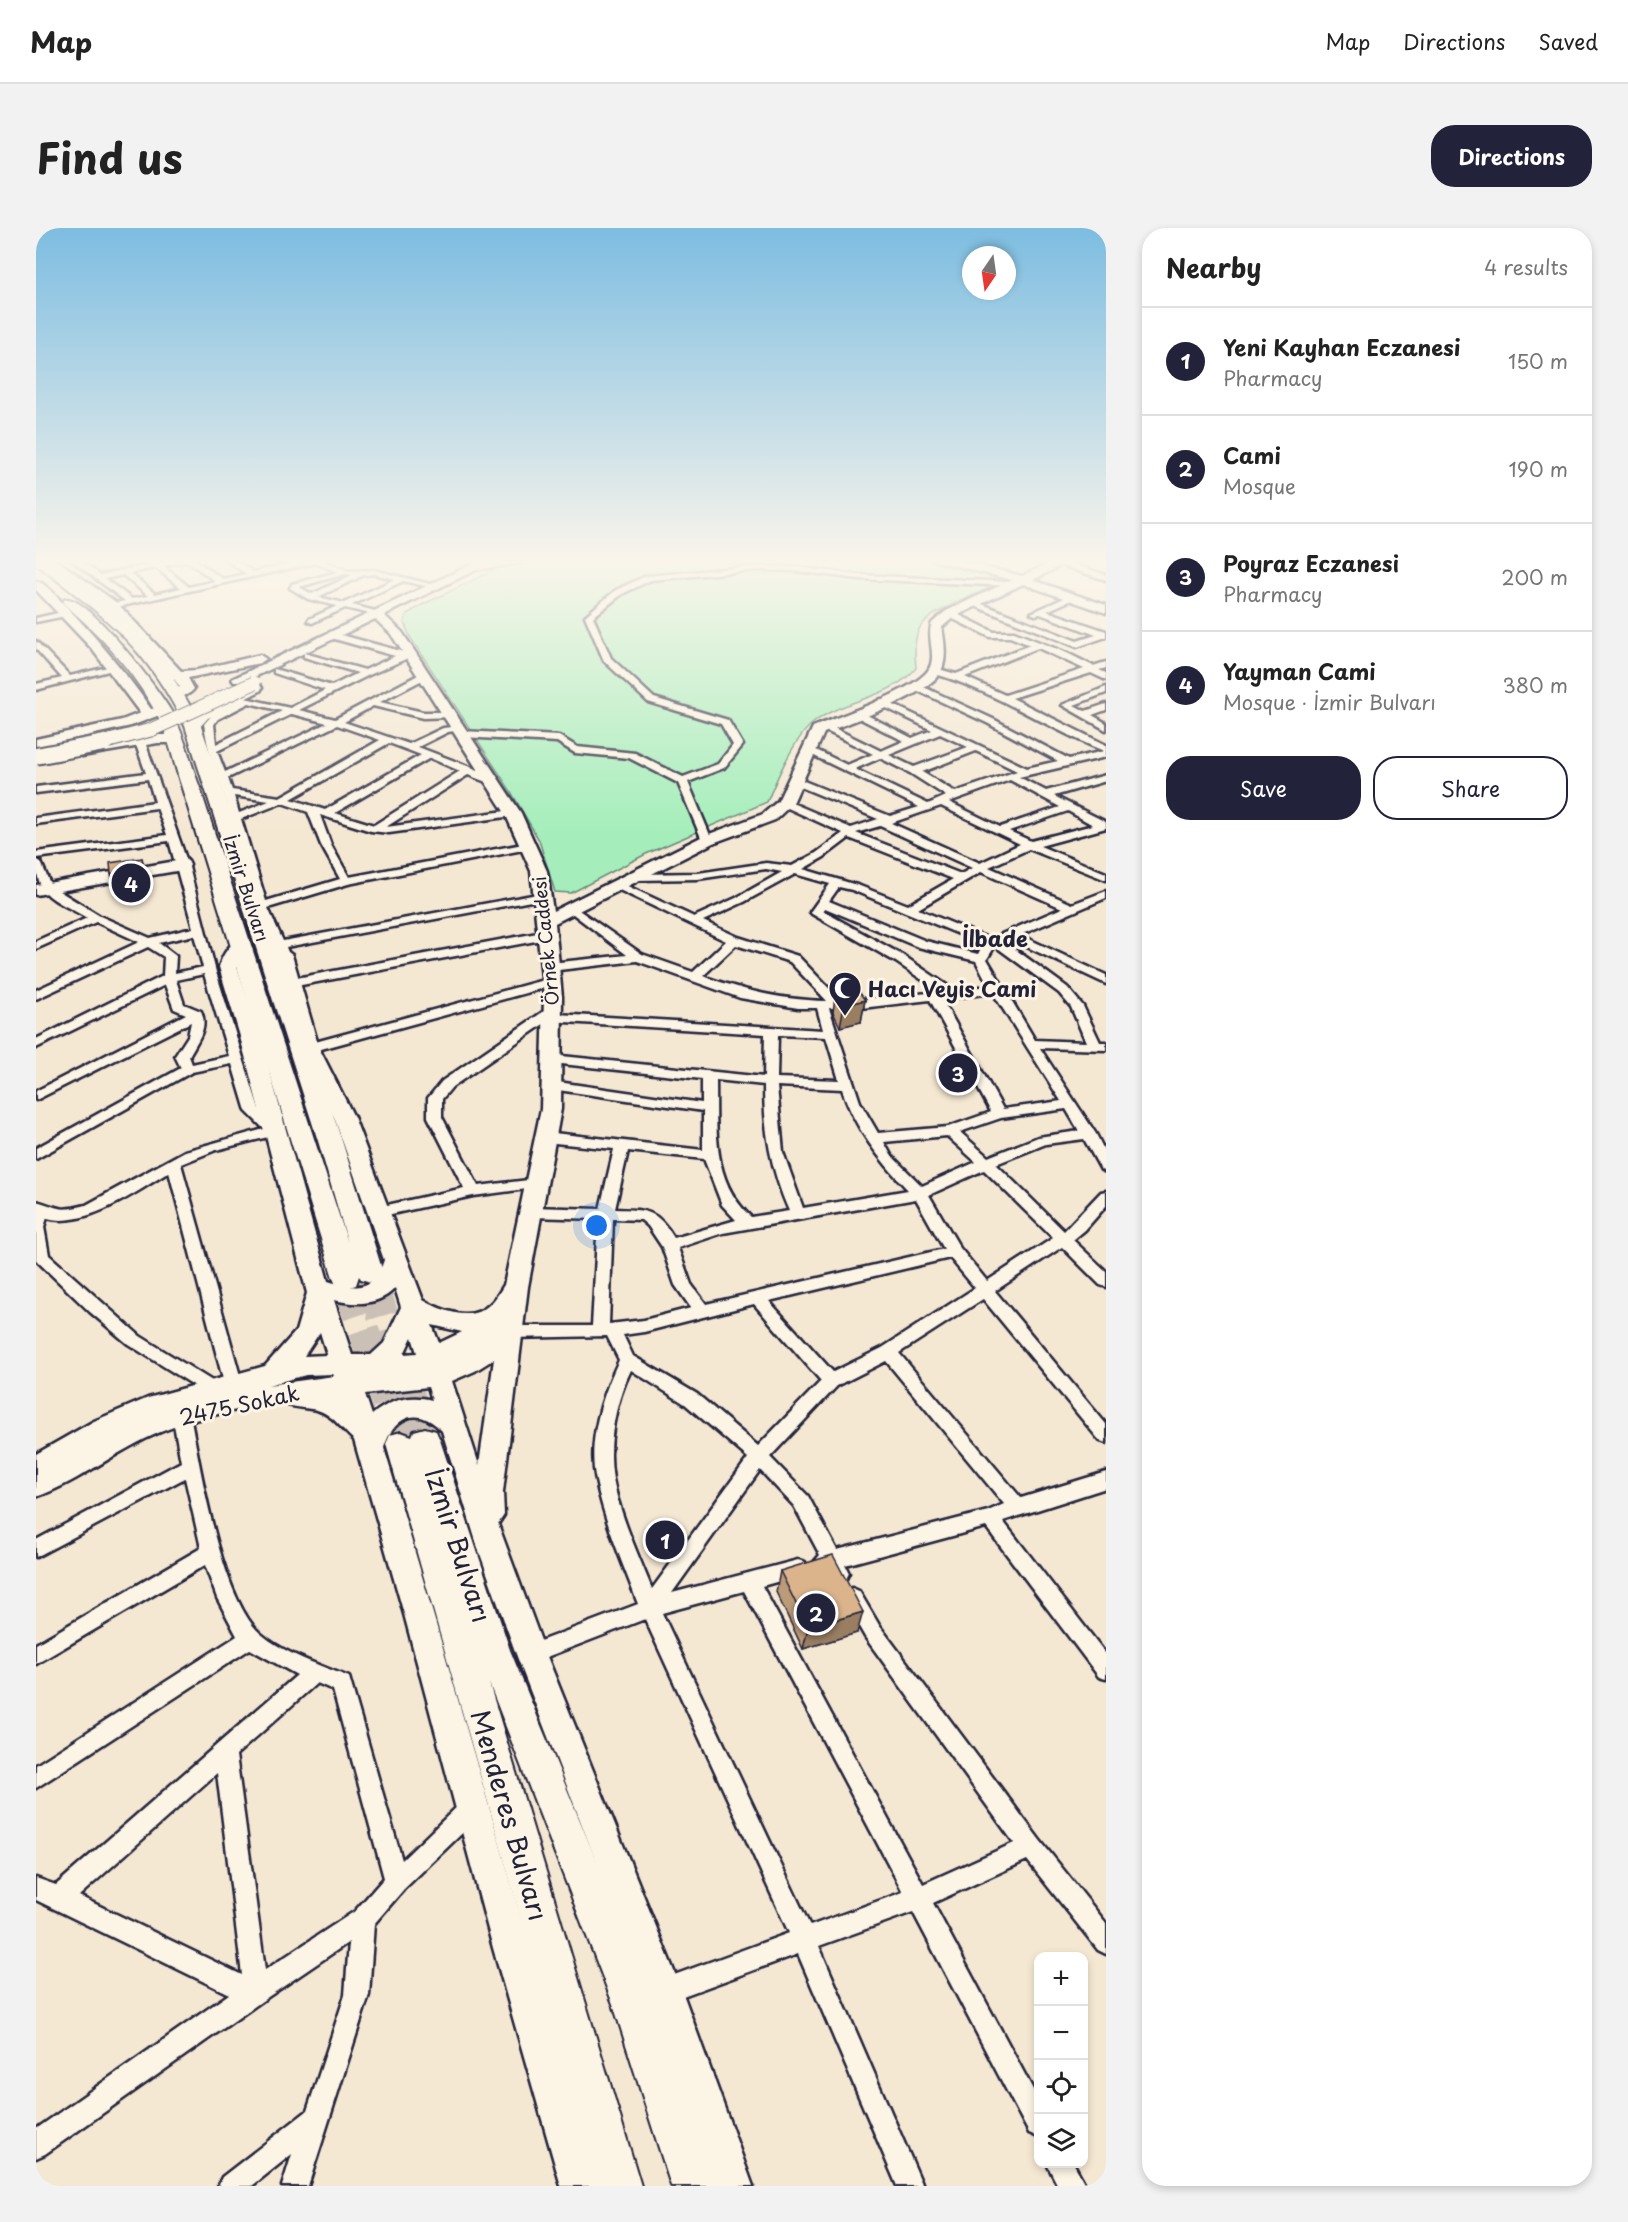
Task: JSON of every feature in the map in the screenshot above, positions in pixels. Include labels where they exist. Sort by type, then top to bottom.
[{"type":"main road","points":[[36,743],[91,732],[155,713],[100,650]]},
{"type":"main road","name":"İzmir Bulvarı","points":[[118,650],[130,663],[155,713],[174,739],[346,1278]]},
{"type":"main road","name":"İzmir Bulvarı","points":[[145,650],[173,681],[193,726],[276,948],[330,1141],[370,1272]]},
{"type":"main road","points":[[148,650],[173,681],[307,652]]},
{"type":"main road","points":[[36,758],[151,730],[275,673],[310,650]]},
{"type":"main road","name":"Örnek Caddesi","points":[[404,650],[425,675],[513,813],[539,871],[547,928],[552,1015],[551,1109],[516,1287],[489,1492],[492,1548]]},
{"type":"main road","points":[[547,928],[573,909],[707,840],[769,817],[786,803],[818,730],[917,687],[935,671],[937,650]]},
{"type":"main road","points":[[36,748],[87,739],[146,723],[239,679],[307,652]]},
{"type":"main road","points":[[193,726],[203,715],[243,699],[275,673]]},
{"type":"main road","points":[[36,758],[174,739]]},
{"type":"main road","points":[[41,889],[182,865]]},
{"type":"main road","points":[[241,946],[231,957],[228,967],[249,1033],[318,1289],[346,1374],[386,1441]]},
{"type":"main road","points":[[276,948],[291,983],[309,1048],[344,1118],[414,1306],[427,1366],[455,1429],[492,1548],[512,1652],[664,1991],[733,2186]]},
{"type":"main road","points":[[318,1289],[350,1296],[367,1295],[377,1291],[390,1280],[396,1260]]},
{"type":"main road","points":[[414,1306],[435,1318],[454,1323],[484,1320],[495,1314],[516,1287]]},
{"type":"main road","points":[[427,1366],[487,1327],[516,1287]]},
{"type":"main road","points":[[275,1371],[297,1349],[309,1331],[318,1289]]},
{"type":"main road","points":[[414,1306],[380,1374],[375,1396],[386,1441],[419,1614],[471,1809],[581,2186]]},
{"type":"main road","points":[[346,1374],[380,1374],[475,1361],[510,1332]]},
{"type":"main road","name":"2475 Sokak","points":[[36,1467],[88,1437],[160,1403],[275,1371],[306,1365],[346,1374]]},
{"type":"main road","name":"2475 Sokak","points":[[36,1486],[137,1431],[197,1408],[346,1374]]},
{"type":"main road","points":[[256,1396],[308,1398],[326,1402],[340,1408],[386,1441]]},
{"type":"main road","points":[[386,1441],[381,1423],[406,1409],[429,1407],[442,1414],[455,1429]]},
{"type":"main road","name":"İzmir Bulvarı","points":[[386,1441],[512,1652]]},
{"type":"main road","name":"Menderes Bulvarı","points":[[386,1441],[619,2186]]},
{"type":"main road","name":"Menderes Bulvarı","points":[[512,1652],[634,2004],[693,2186]]},
{"type":"street","points":[[42,650],[67,678]]},
{"type":"street","points":[[386,650],[407,656]]},
{"type":"street","points":[[603,650],[607,659],[651,700],[725,722],[738,745],[721,766],[682,781]]},
{"type":"street","points":[[957,677],[1024,650]]},
{"type":"street","points":[[1052,650],[1106,677]]},
{"type":"street","points":[[307,652],[366,673]]},
{"type":"street","points":[[212,750],[287,711],[407,656]]},
{"type":"street","points":[[1005,698],[1106,665]]},
{"type":"street","points":[[36,687],[116,668]]},
{"type":"street","points":[[935,671],[957,677],[1005,698],[1101,742],[1106,749]]},
{"type":"street","points":[[275,673],[334,690]]},
{"type":"street","points":[[223,777],[336,722],[425,675]]},
{"type":"street","points":[[917,687],[990,721],[1067,762]]},
{"type":"street","points":[[1106,690],[1067,705],[1106,728]]},
{"type":"street","points":[[494,782],[429,754],[336,722],[243,699],[215,717],[209,724],[212,750],[228,792],[276,948],[543,896]]},
{"type":"street","points":[[881,702],[1026,771]]},
{"type":"street","points":[[372,703],[457,726],[559,739],[575,750],[632,755],[682,781],[707,840]]},
{"type":"street","points":[[1084,714],[1106,707]]},
{"type":"street","points":[[856,713],[913,741]]},
{"type":"street","points":[[410,747],[457,726]]},
{"type":"street","points":[[825,727],[914,771],[954,796]]},
{"type":"street","points":[[848,768],[940,730]]},
{"type":"street","points":[[235,818],[282,800],[388,740]]},
{"type":"street","points":[[140,742],[182,865],[209,969],[253,1111],[275,1131]]},
{"type":"street","points":[[914,771],[977,747]]},
{"type":"street","points":[[809,750],[928,808]]},
{"type":"street","points":[[326,814],[429,754]]},
{"type":"street","points":[[694,921],[740,900],[794,870],[820,855],[849,833],[883,820],[928,808],[954,796],[1026,771],[1106,754]]},
{"type":"street","points":[[375,829],[469,770]]},
{"type":"street","points":[[36,790],[152,775]]},
{"type":"street","points":[[1010,776],[1070,807],[1102,829]]},
{"type":"street","points":[[1046,795],[1106,778]]},
{"type":"street","points":[[795,781],[883,820],[979,868],[1073,909]]},
{"type":"street","points":[[228,792],[282,800],[375,829],[405,830],[513,813]]},
{"type":"street","points":[[941,802],[1032,846],[1106,877]]},
{"type":"street","points":[[786,803],[849,833],[962,878]]},
{"type":"street","points":[[36,821],[162,804]]},
{"type":"street","points":[[1001,830],[1070,807]]},
{"type":"street","points":[[313,810],[326,845],[346,881]]},
{"type":"street","points":[[908,910],[979,868],[1022,847],[1102,829]]},
{"type":"street","points":[[36,855],[173,837]]},
{"type":"street","points":[[262,906],[346,881],[528,846]]},
{"type":"street","points":[[36,862],[41,889],[96,918],[149,942],[170,956],[169,978],[178,1006],[196,1014],[199,1022],[198,1032],[182,1056],[188,1069]]},
{"type":"street","points":[[635,877],[698,876],[766,866],[794,870],[837,882],[993,942],[1063,990],[1077,1006],[1101,1046]]},
{"type":"street","points":[[837,882],[816,912],[900,958],[953,995]]},
{"type":"street","points":[[617,885],[734,940],[794,959],[838,1005]]},
{"type":"street","points":[[981,958],[993,942],[1013,936],[1106,895]]},
{"type":"street","points":[[823,903],[922,944],[981,958]]},
{"type":"street","points":[[573,909],[638,957],[744,995],[798,1004],[838,1005],[935,998],[996,989]]},
{"type":"street","points":[[36,945],[96,918]]},
{"type":"street","points":[[291,983],[547,928]]},
{"type":"street","points":[[36,995],[149,942],[199,930]]},
{"type":"street","points":[[1013,936],[1105,978]]},
{"type":"street","points":[[694,978],[734,940]]},
{"type":"street","points":[[309,1048],[551,974],[638,957]]},
{"type":"street","points":[[981,958],[996,989],[1089,1134],[1106,1166]]},
{"type":"street","points":[[36,1044],[169,978],[209,969]]},
{"type":"street","points":[[935,998],[999,1114]]},
{"type":"street","points":[[822,1005],[853,1102],[886,1158],[920,1193],[954,1252],[1106,1436]]},
{"type":"street","points":[[36,1096],[196,1014]]},
{"type":"street","points":[[473,1191],[435,1117],[435,1098],[447,1084],[552,1015],[833,1034]]},
{"type":"street","points":[[772,1031],[770,1082],[774,1145],[785,1184],[798,1214]]},
{"type":"street","points":[[1031,1044],[1101,1046]]},
{"type":"street","points":[[36,1154],[188,1069],[236,1059]]},
{"type":"street","points":[[552,1059],[770,1082],[849,1085]]},
{"type":"street","points":[[709,1076],[710,1155],[729,1205],[748,1223]]},
{"type":"street","points":[[551,1085],[709,1108]]},
{"type":"street","points":[[874,1138],[950,1131],[999,1114],[1069,1104]]},
{"type":"street","points":[[222,1386],[134,1340],[42,1257],[36,1227],[39,1209],[55,1215],[74,1213],[97,1206],[190,1154],[275,1131]]},
{"type":"street","points":[[950,1131],[986,1162],[1106,1281]]},
{"type":"street","points":[[671,1245],[721,1228],[920,1193],[986,1162],[1043,1140],[1089,1134]]},
{"type":"street","points":[[545,1137],[710,1155]]},
{"type":"street","points":[[622,1146],[606,1214],[606,1331],[627,1360],[691,1399],[759,1457],[801,1501],[831,1560],[872,1631],[1031,1847],[1106,1942]]},
{"type":"street","points":[[174,1164],[192,1221],[211,1305],[222,1386]]},
{"type":"street","points":[[378,1212],[473,1191],[537,1184]]},
{"type":"street","points":[[650,1608],[759,1457],[831,1381],[888,1352],[1064,1239],[1080,1226],[1106,1196]]},
{"type":"street","points":[[531,1212],[645,1215],[654,1221],[671,1245],[684,1287],[703,1312]]},
{"type":"street","points":[[510,1332],[606,1331],[703,1312],[836,1278],[954,1252]]},
{"type":"street","points":[[758,1299],[831,1381]]},
{"type":"street","points":[[888,1352],[1017,1507]]},
{"type":"street","points":[[627,1360],[616,1383],[603,1433],[604,1479],[624,1542],[650,1608],[804,1939],[910,2186]]},
{"type":"street","points":[[181,1414],[204,1527],[233,1614],[251,1638],[342,1684],[396,1881]]},
{"type":"street","points":[[36,1549],[192,1465]]},
{"type":"street","points":[[512,1652],[650,1608],[990,1518],[1017,1507],[1106,1480]]},
{"type":"street","points":[[990,1518],[1106,1670]]},
{"type":"street","points":[[36,1655],[212,1551]]},
{"type":"street","points":[[749,1581],[1034,2116]]},
{"type":"street","points":[[36,1777],[251,1638]]},
{"type":"street","points":[[59,1898],[315,1672]]},
{"type":"street","points":[[225,1752],[254,1991]]},
{"type":"street","points":[[36,2145],[254,1991],[363,1919],[396,1881],[471,1809]]},
{"type":"street","points":[[664,1991],[919,1898],[1031,1847]]},
{"type":"street","points":[[36,1889],[254,1991]]},
{"type":"street","points":[[295,2186],[357,1995],[363,1919]]},
{"type":"street","points":[[231,2186],[318,2118]]},
{"type":"street","points":[[1063,2168],[1072,2186]]},
{"type":"green space","points":[[419,650],[915,650],[916,668],[905,679],[880,693],[824,715],[805,731],[792,749],[767,802],[646,854],[571,893],[555,892],[539,840],[510,790]]},
{"type":"building","points":[[142,858],[144,869],[111,874],[110,863]]},
{"type":"building","points":[[857,989],[865,1000],[844,1005],[836,990]]},
{"type":"building","points":[[833,1555],[863,1612],[808,1628],[780,1571]]},
{"type":"tunnel","points":[[370,1272],[375,1287]]},
{"type":"tunnel","points":[[346,1278],[349,1287]]},
{"type":"tunnel","points":[[349,1286],[401,1444]]},
{"type":"tunnel","points":[[374,1286],[425,1440]]},
{"type":"place","name":"Yayman Cami","points":[[131,883]]},
{"type":"place","name":"Hacı Veyis Cami","points":[[845,1017]]},
{"type":"place","name":"Poyraz Eczanesi","points":[[958,1073]]},
{"type":"place","name":"Yeni Kayhan Eczanesi","points":[[665,1540]]},
{"type":"place","name":"Cami","points":[[816,1613]]},
{"type":"district","name":"İlbade","points":[[995,937]]}]
